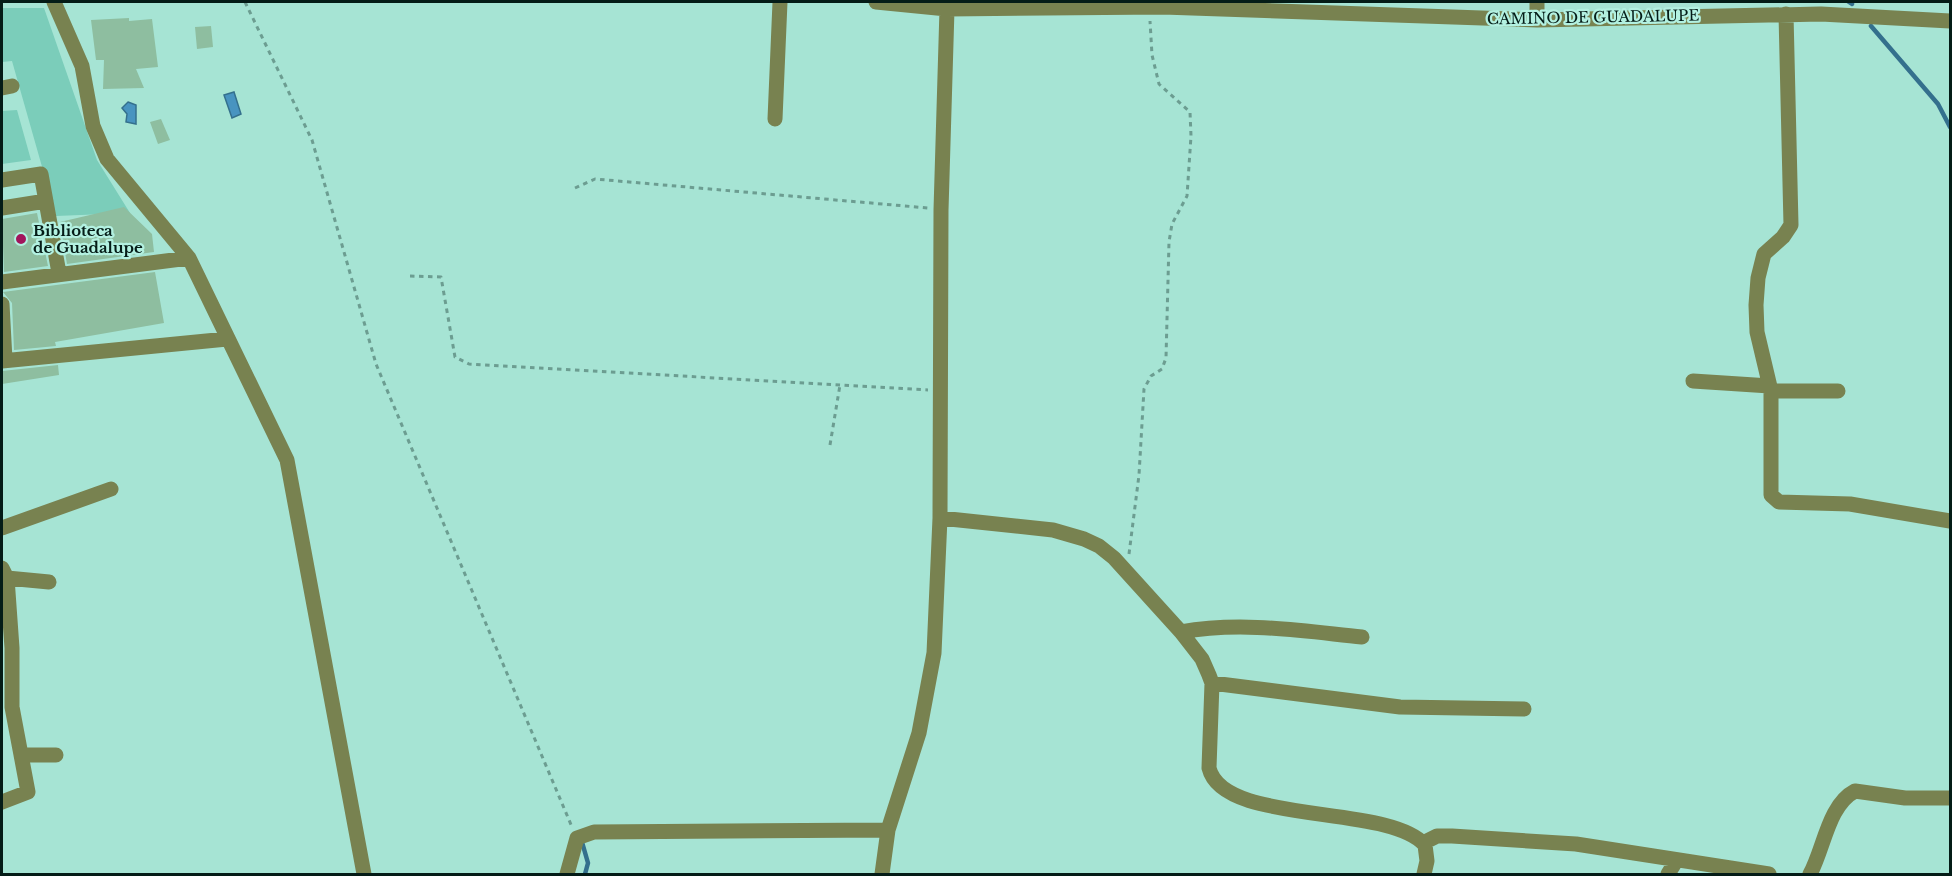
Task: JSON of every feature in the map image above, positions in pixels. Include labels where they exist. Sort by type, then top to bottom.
[{"type":"street","points":[[54,2],[82,66],[93,126],[107,159],[189,258],[287,460],[364,874]]},
{"type":"street","points":[[775,118],[780,2]]},
{"type":"street","name":"CAMINO DE GUADALUPE","points":[[876,2],[947,9],[1159,5],[1537,20],[1786,14],[1950,21]]},
{"type":"street","points":[[1537,20],[1538,2]]},
{"type":"street","points":[[882,874],[888,830],[907,777],[931,679],[940,518],[942,210],[947,9]]},
{"type":"street","points":[[1786,14],[1792,218],[1788,232],[1764,254],[1758,278],[1756,305],[1757,332],[1770,389],[1770,489],[1775,500],[1850,504],[1950,522]]},
{"type":"street","points":[[2,180],[40,174],[59,273]]},
{"type":"street","points":[[2,208],[46,201]]},
{"type":"street","points":[[2,282],[189,258]]},
{"type":"street","points":[[2,304],[3,360],[227,339]]},
{"type":"street","points":[[1693,381],[1770,389],[1838,390]]},
{"type":"street","points":[[2,528],[111,489]]},
{"type":"street","points":[[940,518],[1018,524],[1064,533],[1098,546],[1126,570],[1202,659],[1212,683],[1209,768],[1212,778],[1218,785],[1239,797],[1265,804],[1398,830],[1423,843],[1426,851],[1424,874]]},
{"type":"street","points":[[2,802],[28,792],[12,707],[12,648],[4,573],[49,582]]},
{"type":"street","points":[[1181,632],[1205,627],[1242,627],[1362,637]]},
{"type":"street","points":[[1212,683],[1400,707],[1524,709]]},
{"type":"street","points":[[22,755],[56,755]]},
{"type":"street","points":[[1810,874],[1836,811],[1855,791],[1905,798],[1950,798]]},
{"type":"street","points":[[567,874],[578,838],[594,832],[888,830]]},
{"type":"street","points":[[1423,843],[1437,836],[1452,836],[1576,844],[1635,852],[1672,868],[1769,874]]},
{"type":"path","points":[[245,2],[312,140],[376,364],[552,784],[578,838]]},
{"type":"path","points":[[1126,570],[1139,475],[1143,389],[1151,376],[1162,369],[1166,358],[1168,242],[1172,224],[1187,196],[1191,136],[1190,112],[1163,90],[1155,74],[1159,5]]},
{"type":"path","points":[[575,188],[595,179],[942,210]]},
{"type":"path","points":[[410,276],[441,277],[455,357],[469,364],[942,391]]},
{"type":"path","points":[[830,445],[840,385]]},
{"type":"green space","points":[[2,8],[44,8],[97,160],[130,213],[56,216],[12,61],[2,62]]},
{"type":"green space","points":[[17,110],[31,160],[2,164],[2,111]]},
{"type":"water","points":[[234,92],[241,114],[232,118],[224,95]]},
{"type":"water","points":[[128,102],[136,105],[136,124],[126,122],[127,114],[122,108]]},
{"type":"building","points":[[129,18],[129,21],[152,19],[158,67],[136,69],[144,88],[103,89],[104,60],[96,60],[91,20]]},
{"type":"building","points":[[211,26],[213,47],[197,49],[195,27]]},
{"type":"building","points":[[161,119],[170,140],[158,144],[150,122]]},
{"type":"building","points":[[124,207],[152,234],[154,252],[67,264],[60,222]]},
{"type":"building","name":"Biblioteca de Guadalupe","points":[[37,213],[48,266],[4,272],[2,219]]},
{"type":"building","points":[[155,272],[164,323],[55,342],[56,346],[14,350],[12,303],[3,292]]},
{"type":"building","points":[[58,365],[59,375],[2,384],[2,371]]},
{"type":"waterway","points":[[1871,26],[1938,104],[1950,127]]},
{"type":"waterway","points":[[582,842],[588,863],[585,874]]},
{"type":"place","name":"Biblioteca de Guadalupe","points":[[21,239]]}]
